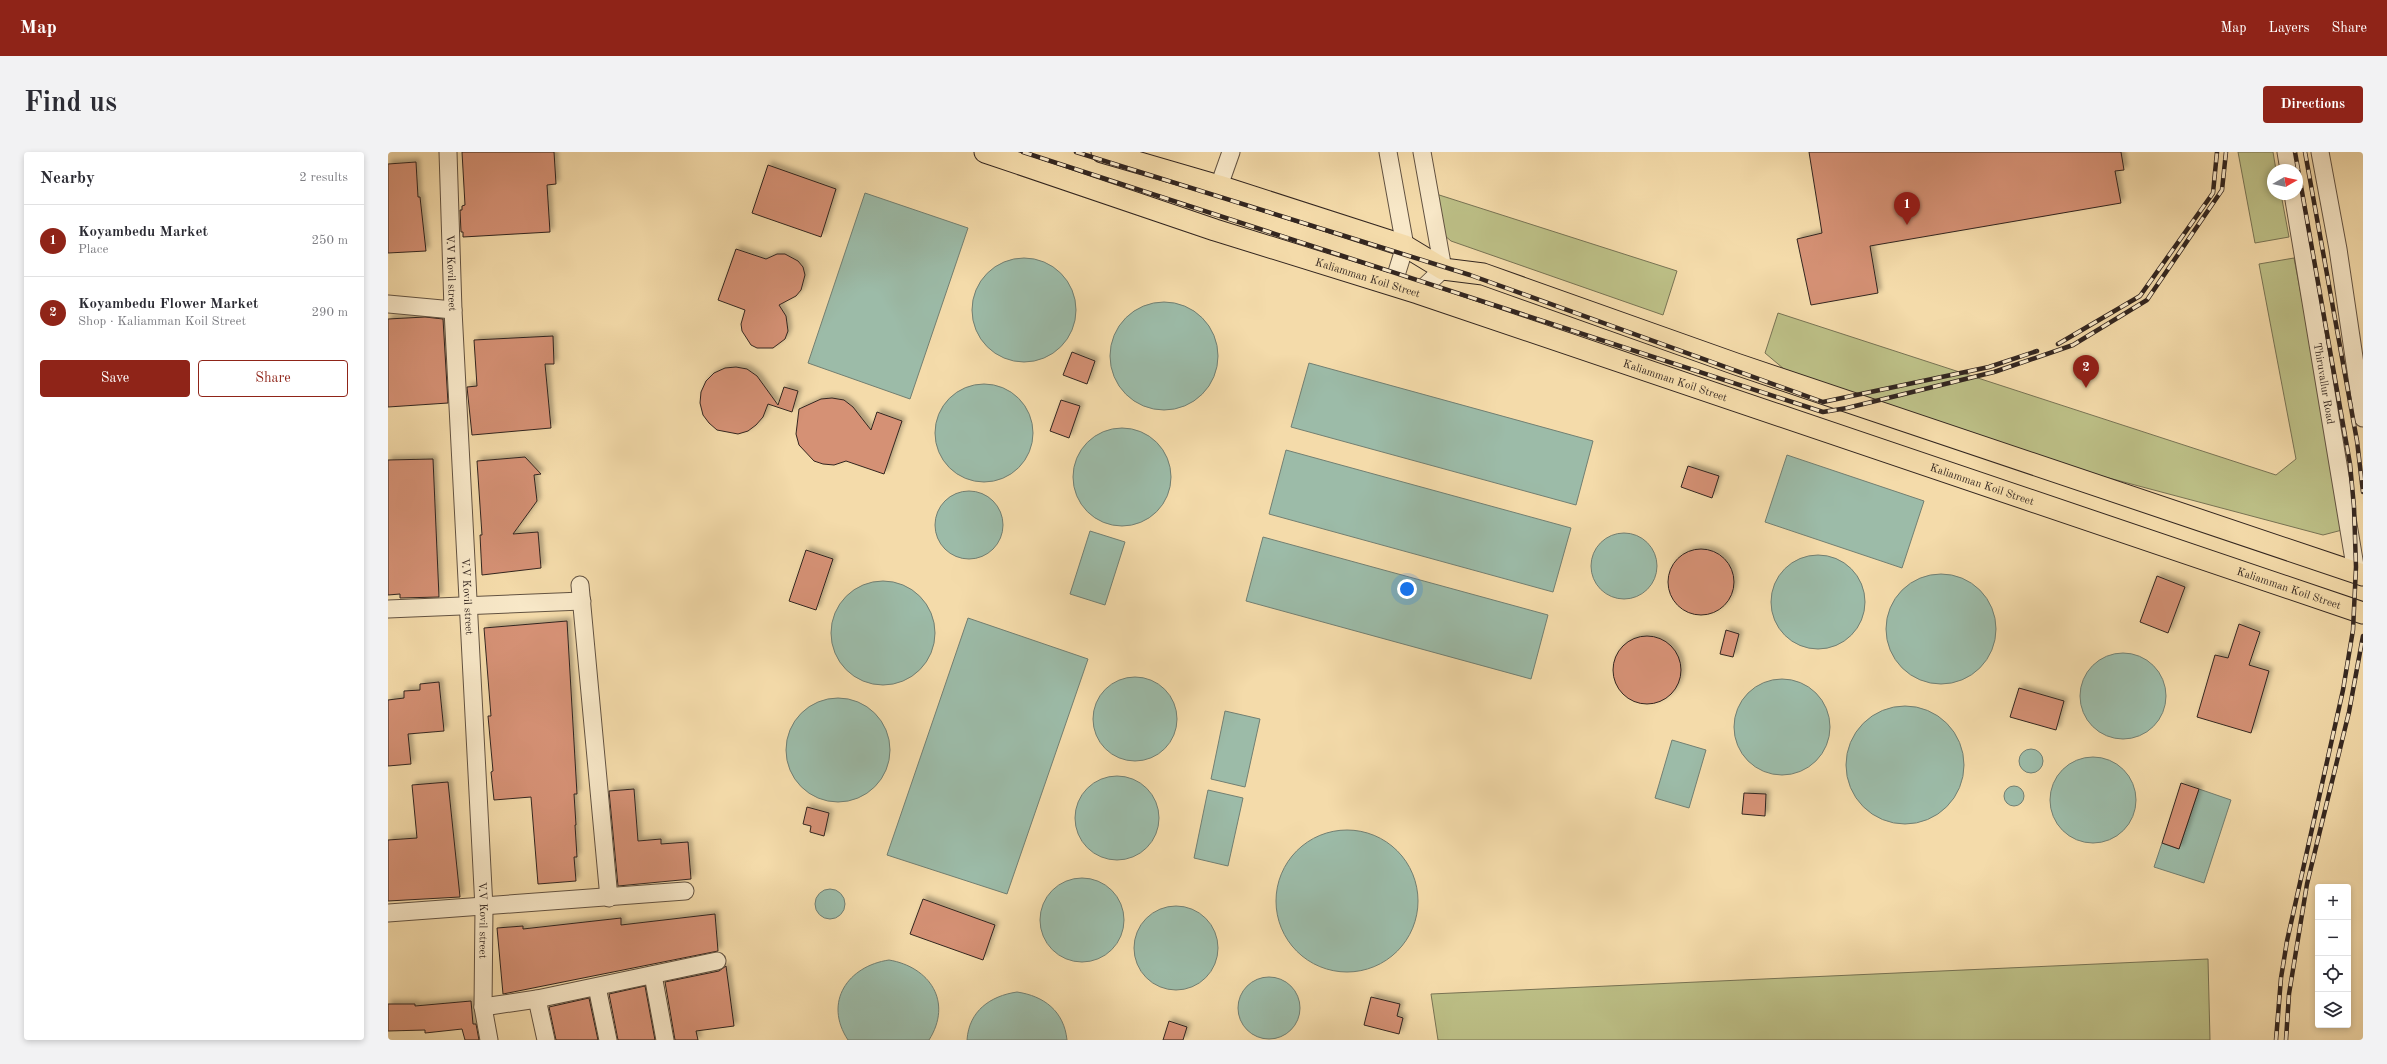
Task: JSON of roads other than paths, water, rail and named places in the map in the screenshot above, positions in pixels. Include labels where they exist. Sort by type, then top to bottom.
[{"type":"main road","name":"Kaliamman Koil Street","points":[[985,152],[1215,230],[1418,293],[2363,613]]},
{"type":"main road","points":[[1102,152],[1219,186],[1405,246],[1444,269],[1483,274],[1736,364],[2360,573]]},
{"type":"street","name":"V.V Kovil street","points":[[448,152],[468,606],[484,908],[483,1007],[489,1040]]},
{"type":"street","points":[[1219,186],[1231,152]]},
{"type":"street","points":[[1388,152],[1405,246],[1393,285]]},
{"type":"street","points":[[1418,293],[1444,269],[1422,152]]},
{"type":"street","points":[[2286,152],[2289,164]]},
{"type":"street","points":[[2320,152],[2338,249],[2363,418]]},
{"type":"street","name":"Thiruvallur Road","points":[[2294,200],[2360,573]]},
{"type":"street","points":[[388,304],[454,310]]},
{"type":"street","points":[[388,609],[468,606],[581,593],[609,898]]},
{"type":"street","points":[[388,913],[484,908],[685,892]]},
{"type":"street","points":[[483,1007],[537,999],[717,961]]},
{"type":"street","points":[[653,975],[665,1040]]},
{"type":"street","points":[[597,986],[608,1040]]},
{"type":"street","points":[[537,999],[546,1040]]},
{"type":"railway","points":[[1023,152],[1823,412],[1847,408],[1994,372],[2073,345],[2147,300],[2222,190],[2226,152]]},
{"type":"railway","points":[[1076,152],[1470,275],[1823,402],[1989,367],[2037,351]]},
{"type":"railway","points":[[2058,344],[2140,296],[2213,193],[2217,152]]},
{"type":"railway","points":[[2276,1040],[2281,978],[2287,941],[2343,690],[2353,630],[2356,567],[2354,507],[2350,464],[2295,152]]},
{"type":"railway","points":[[2305,152],[2357,441],[2363,492]]},
{"type":"railway","points":[[2286,1040],[2289,994],[2307,884],[2349,712],[2363,636]]},
{"type":"place","name":"Koyambedu Market","points":[[1907,225]]},
{"type":"place","name":"Koyambedu Flower Market","points":[[2086,388]]}]
